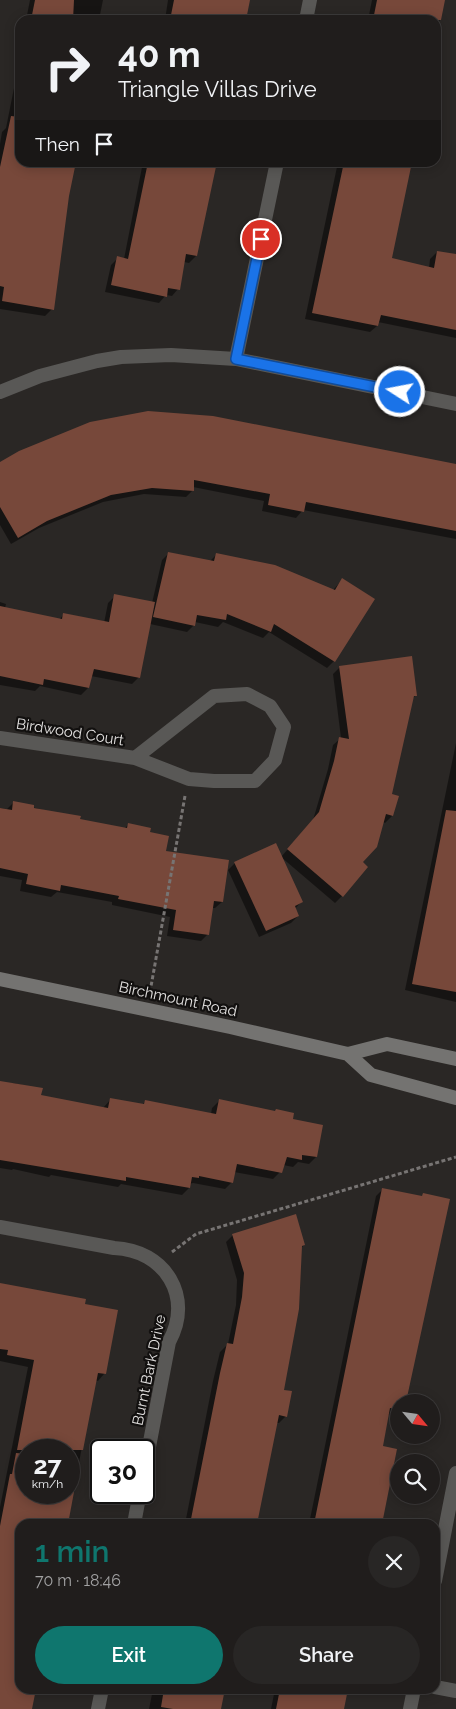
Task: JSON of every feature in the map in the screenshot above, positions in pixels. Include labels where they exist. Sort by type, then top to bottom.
[{"type":"main road","name":"Birchmount Road","points":[[0,979],[230,1026],[348,1054],[387,1044],[456,1059]]},
{"type":"main road","name":"Birchmount Road","points":[[348,1054],[371,1075],[456,1098]]},
{"type":"street","points":[[307,15],[310,0]]},
{"type":"street","points":[[236,359],[276,167]]},
{"type":"street","points":[[0,392],[40,376],[97,360],[171,355],[236,359],[456,404]]},
{"type":"street","name":"Birdwood Court","points":[[0,738],[135,758],[188,778],[214,781],[255,781],[275,760],[284,728],[270,706],[247,694],[214,696],[135,758]]},
{"type":"street","name":"Burnt Bark Drive","points":[[0,1227],[114,1248],[126,1248],[157,1262],[170,1277],[178,1298],[178,1317],[175,1333],[169,1342],[150,1439]]},
{"type":"street","points":[[440,1555],[456,1472]]},
{"type":"street","points":[[135,1519],[138,1504]]},
{"type":"street","points":[[440,1688],[456,1692]]},
{"type":"street","points":[[98,1709],[101,1694]]},
{"type":"street","points":[[410,1709],[413,1694]]},
{"type":"path","points":[[147,1009],[188,778]]},
{"type":"path","points":[[157,1262],[196,1234],[456,1157]]},
{"type":"building","points":[[35,0],[74,0],[73,15],[32,15]]},
{"type":"building","points":[[174,0],[250,0],[247,15],[171,15]]},
{"type":"building","points":[[377,0],[445,0],[441,20],[441,15],[374,15]]},
{"type":"building","points":[[11,116],[15,116],[15,167],[75,167],[69,196],[54,310],[2,301],[4,287],[0,286],[0,167]]},
{"type":"building","points":[[147,167],[216,167],[197,256],[186,254],[180,290],[168,288],[167,297],[111,285],[117,256],[128,259]]},
{"type":"building","points":[[343,167],[411,167],[392,258],[434,268],[437,251],[456,254],[456,330],[381,315],[378,326],[312,313]]},
{"type":"building","points":[[148,411],[213,416],[456,464],[456,531],[306,502],[304,512],[268,505],[270,494],[194,480],[194,491],[152,488],[111,495],[47,521],[18,538],[0,507],[0,462],[19,451],[90,422]]},
{"type":"building","points":[[168,552],[214,561],[216,553],[275,565],[335,590],[342,578],[375,599],[335,662],[274,624],[271,632],[227,614],[226,620],[197,615],[195,626],[153,617]]},
{"type":"building","points":[[114,594],[155,602],[140,678],[94,669],[89,688],[44,679],[43,685],[0,676],[0,606],[62,619],[63,613],[109,622]]},
{"type":"building","points":[[412,656],[417,696],[414,696],[392,794],[399,796],[393,816],[386,814],[377,847],[363,862],[368,867],[343,897],[287,849],[319,812],[339,737],[349,739],[339,666]]},
{"type":"building","points":[[13,801],[34,805],[34,808],[81,816],[80,819],[127,828],[128,823],[151,828],[150,832],[169,836],[166,851],[229,860],[223,902],[214,901],[209,935],[173,930],[176,910],[118,899],[119,896],[61,885],[60,891],[26,884],[28,874],[0,868],[0,808],[12,810]]},
{"type":"building","points":[[446,810],[456,811],[456,992],[412,984]]},
{"type":"building","points":[[276,843],[303,902],[295,906],[299,916],[266,931],[234,862]]},
{"type":"building","points":[[0,1081],[43,1088],[41,1095],[108,1108],[110,1098],[144,1104],[145,1100],[216,1114],[219,1099],[275,1111],[276,1109],[294,1113],[293,1119],[323,1125],[317,1157],[302,1155],[302,1160],[287,1157],[282,1173],[237,1164],[233,1183],[199,1176],[199,1178],[192,1177],[190,1188],[126,1177],[126,1181],[0,1160]]},
{"type":"building","points":[[382,1188],[422,1196],[423,1193],[450,1199],[408,1394],[390,1394],[390,1408],[383,1446],[397,1449],[396,1454],[390,1454],[390,1484],[383,1519],[315,1519]]},
{"type":"building","points":[[296,1214],[305,1245],[302,1246],[299,1309],[284,1390],[292,1391],[287,1417],[279,1415],[258,1519],[191,1519],[220,1373],[227,1343],[233,1344],[242,1297],[244,1273],[232,1234]]},
{"type":"building","points":[[0,1283],[86,1299],[85,1304],[118,1310],[106,1374],[98,1373],[83,1450],[80,1450],[80,1439],[19,1439],[34,1360],[7,1355],[8,1350],[0,1349]]},
{"type":"building","points":[[15,1458],[15,1504],[72,1504],[69,1519],[15,1519],[15,1694],[35,1694],[32,1709],[0,1709],[0,1526],[10,1474],[12,1474]]},
{"type":"building","points":[[163,1694],[224,1694],[221,1709],[173,1709],[161,1707]]},
{"type":"building","points":[[279,1694],[347,1694],[344,1709],[276,1709]]},
{"type":"route","points":[[261,239],[236,359],[400,392]]}]
